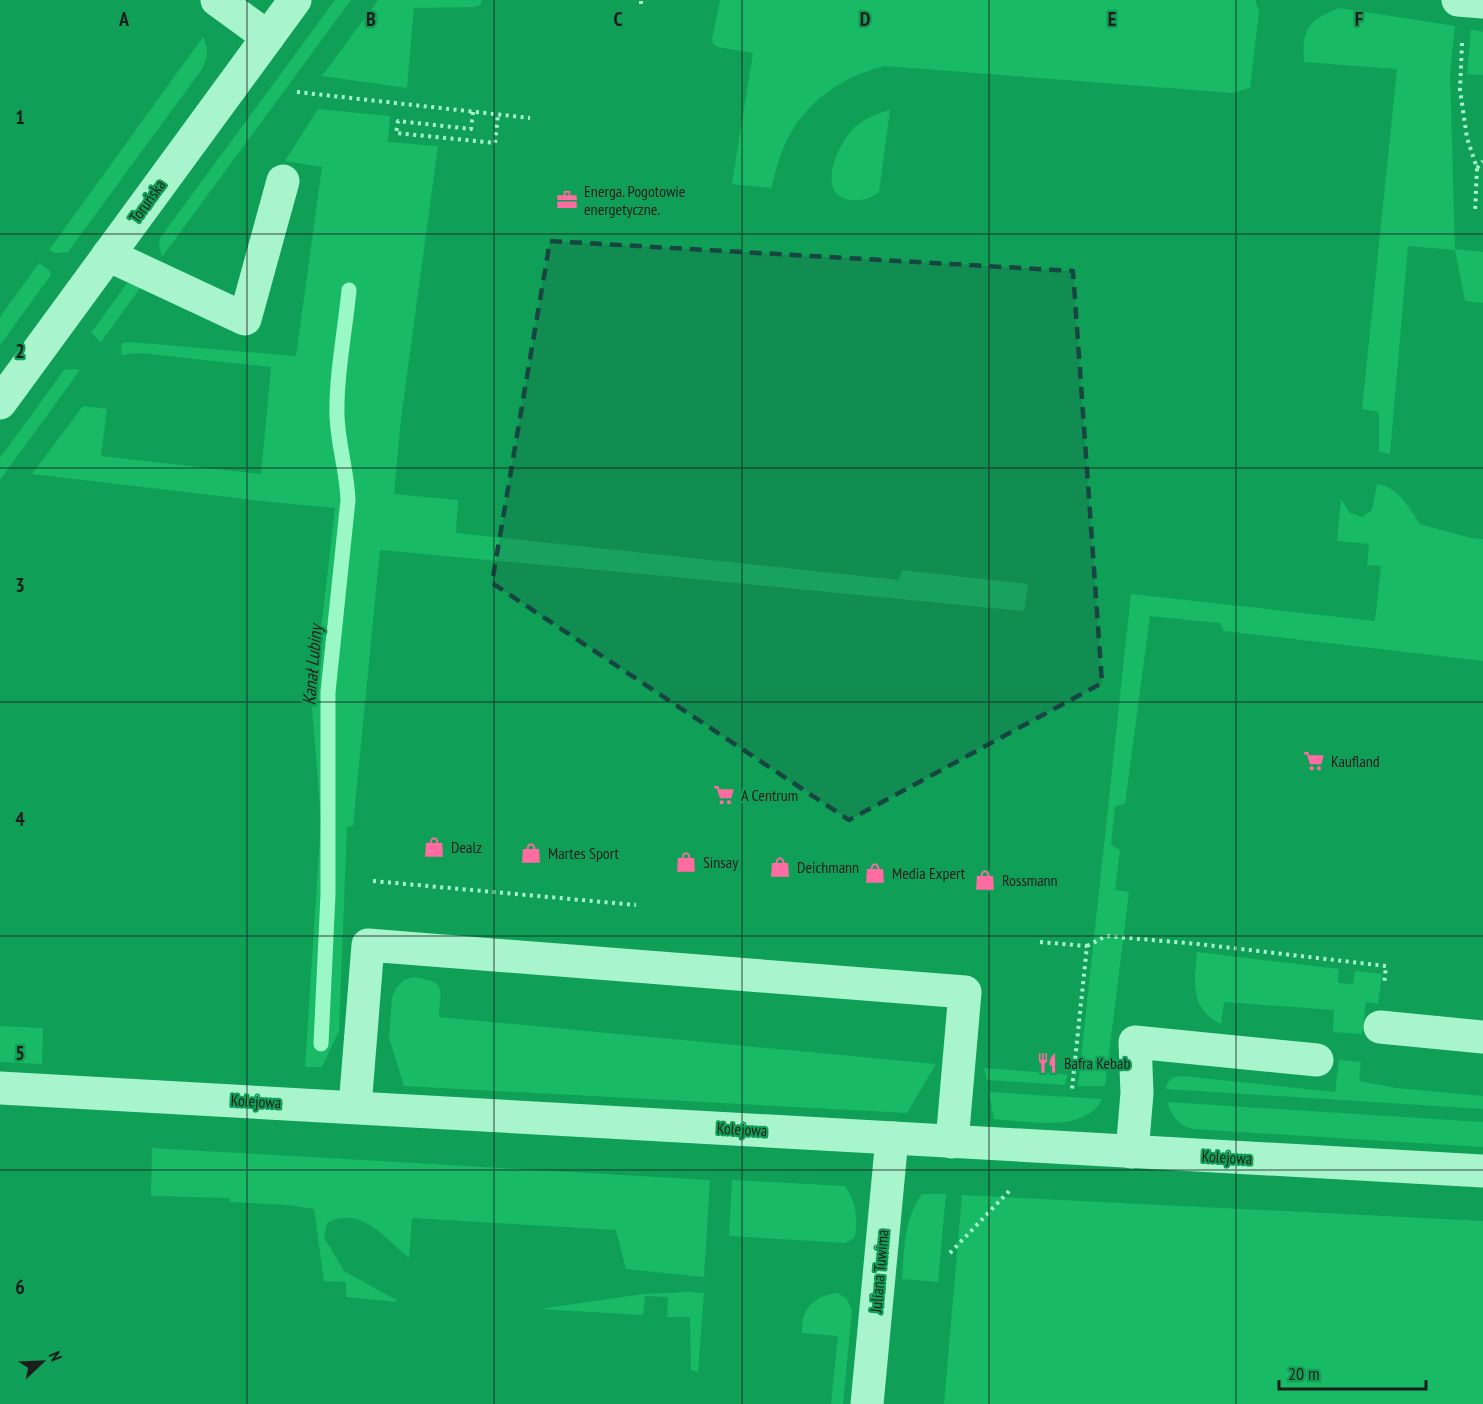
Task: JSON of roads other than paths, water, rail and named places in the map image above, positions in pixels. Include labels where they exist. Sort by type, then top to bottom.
[{"type":"street","points":[[218,0],[268,37]]},
{"type":"street","name":"Toruńska","points":[[0,403],[295,0]]},
{"type":"street","points":[[1458,0],[1483,2]]},
{"type":"street","points":[[108,255],[245,319],[284,181]]},
{"type":"street","points":[[355,1107],[368,945],[965,992],[952,1142]]},
{"type":"street","points":[[1380,1027],[1483,1037]]},
{"type":"street","points":[[1132,1152],[1137,1093],[1136,1042],[1317,1060]]},
{"type":"street","name":"Kolejowa","points":[[0,1088],[1483,1171]]},
{"type":"street","name":"Juliana Tuwima","points":[[867,1404],[892,1138]]},
{"type":"waterway","name":"Kanał Lubiny","points":[[321,1044],[328,894],[328,692],[348,500],[338,427],[337,401],[349,290]]},
{"type":"place","name":"Energa. Pogotowie energetyczne.","points":[[567,200]]},
{"type":"place","name":"Kaufland","points":[[1314,761]]},
{"type":"place","name":"A Centrum","points":[[724,795]]},
{"type":"place","name":"Dealz","points":[[434,847]]},
{"type":"place","name":"Martes Sport","points":[[531,853]]},
{"type":"place","name":"Sinsay","points":[[686,862]]},
{"type":"place","name":"Deichmann","points":[[780,867]]},
{"type":"place","name":"Media Expert","points":[[875,873]]},
{"type":"place","name":"Rossmann","points":[[985,880]]},
{"type":"place","name":"Bafra Kebab","points":[[1047,1063]]}]
